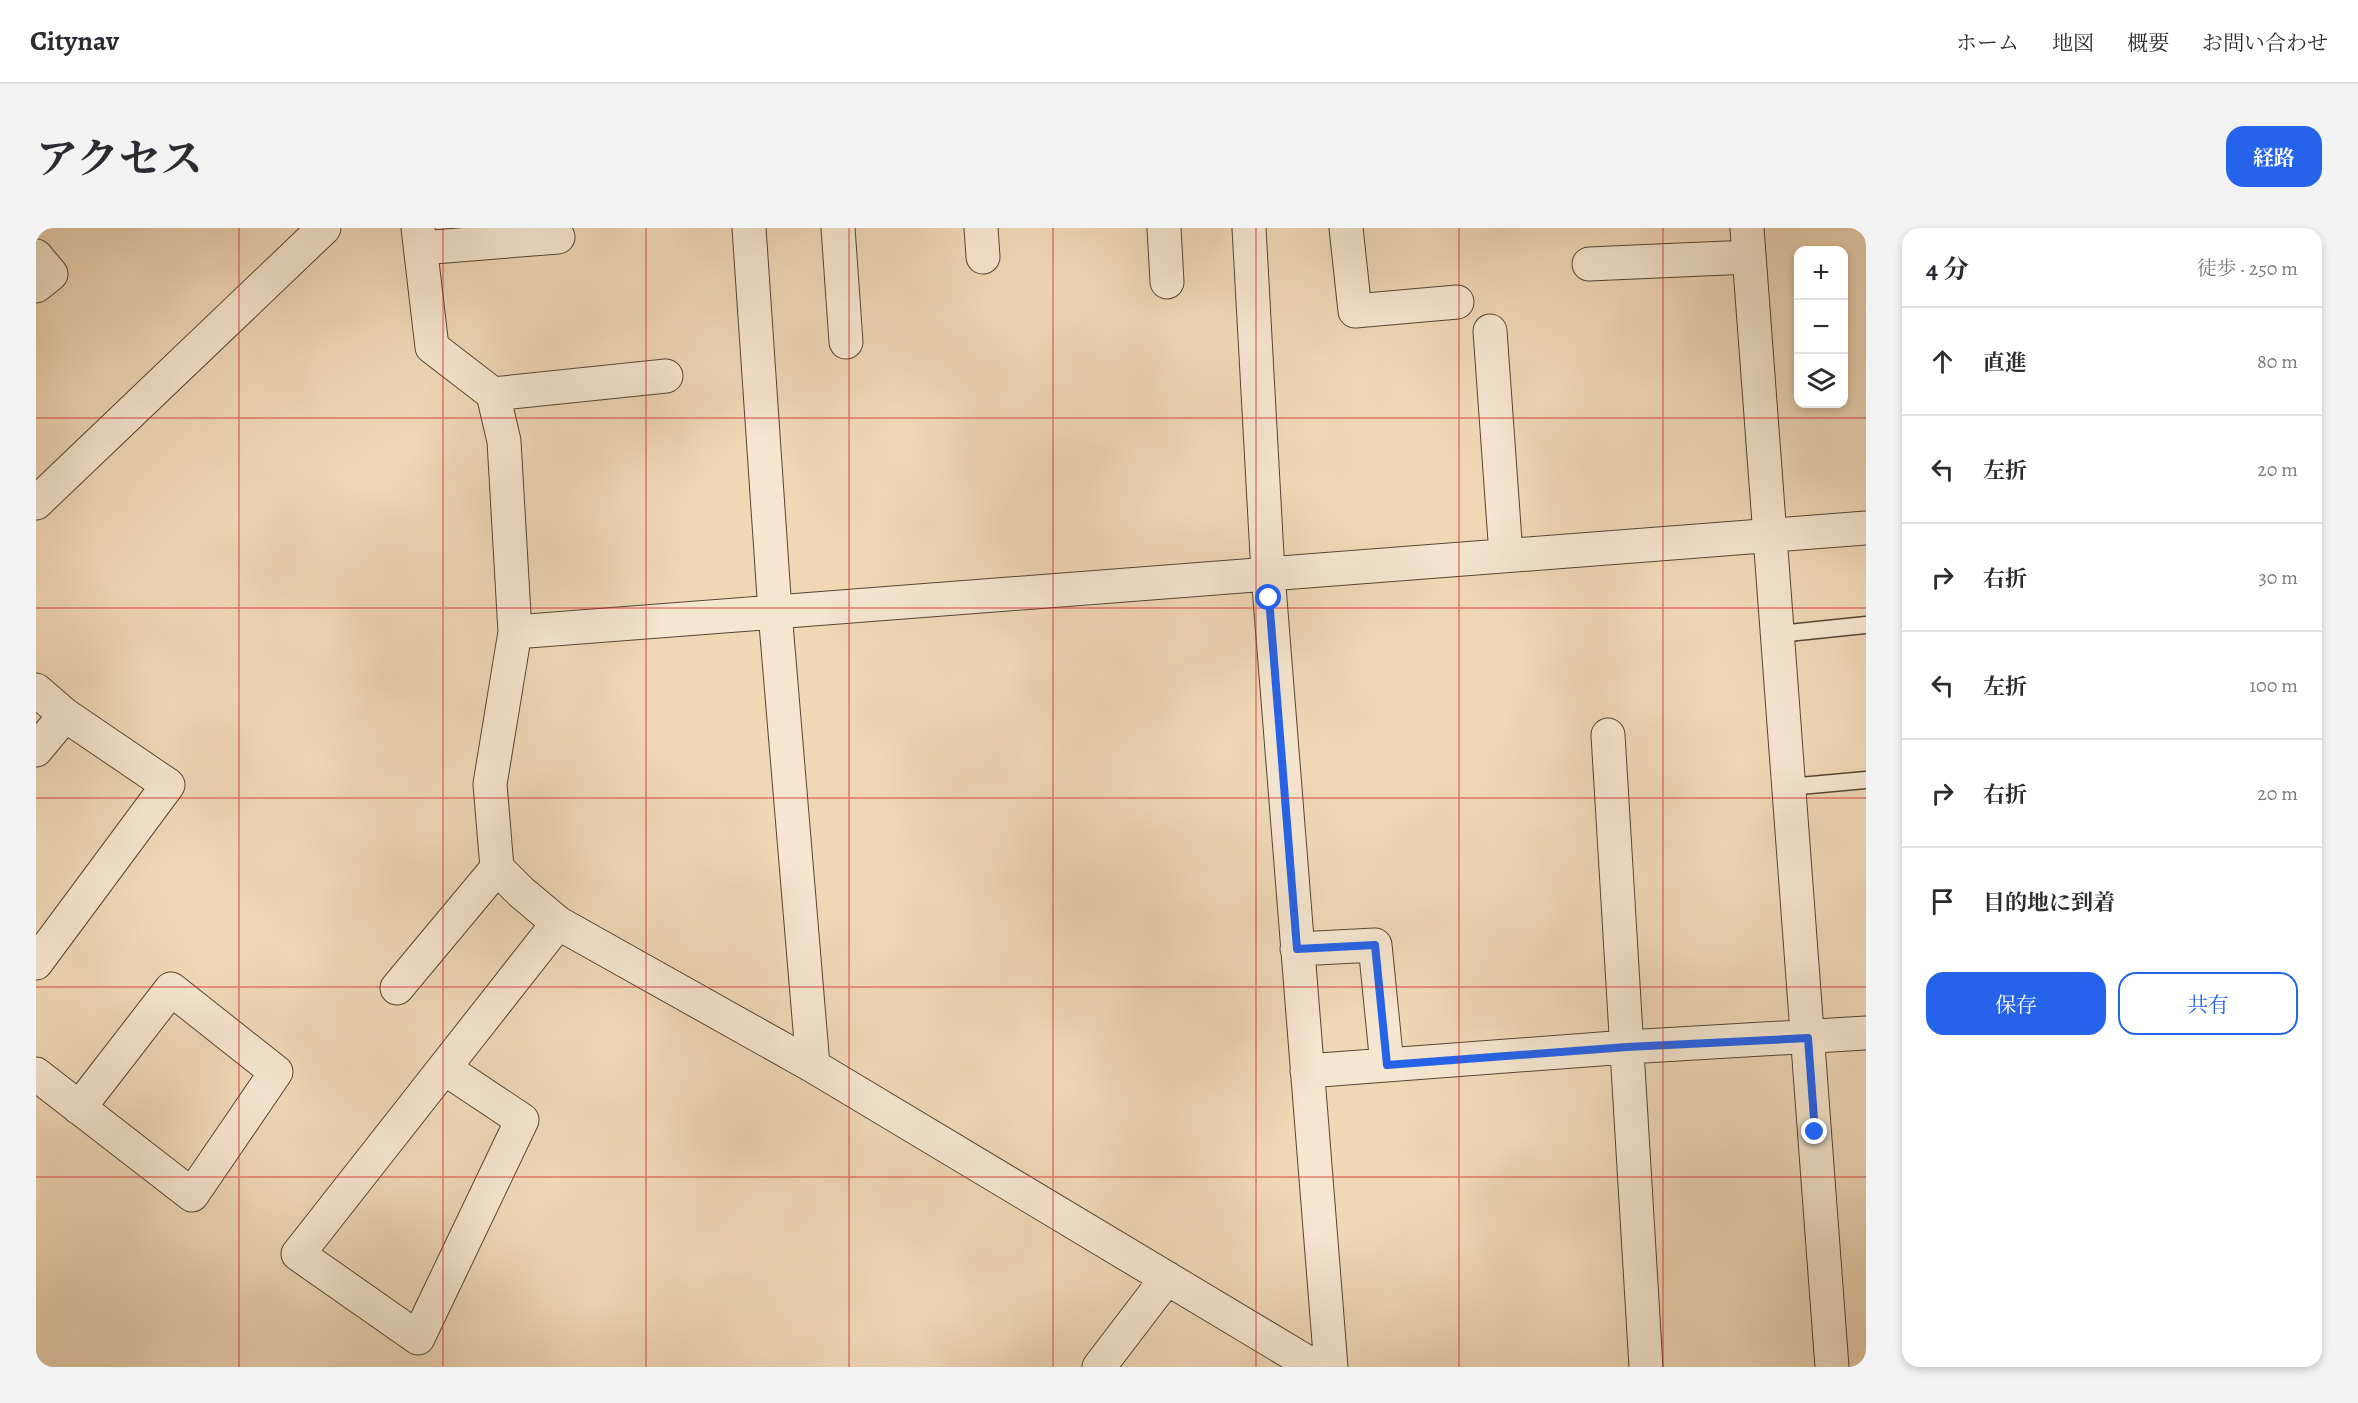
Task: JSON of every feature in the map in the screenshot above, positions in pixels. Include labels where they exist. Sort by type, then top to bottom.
[{"type":"street","points":[[36,503],[324,228]]},
{"type":"street","points":[[749,228],[775,612],[813,1066]]},
{"type":"street","points":[[838,228],[846,342]]},
{"type":"street","points":[[1164,228],[1167,282]]},
{"type":"street","points":[[1249,228],[1268,574],[1331,1367]]},
{"type":"street","points":[[1346,228],[1355,310],[1457,302]]},
{"type":"street","points":[[558,237],[420,238],[432,347],[493,394],[504,441],[515,632],[490,784],[497,868],[558,923],[813,1066],[1315,1367]]},
{"type":"street","points":[[1589,264],[1748,242],[1832,1367]]},
{"type":"street","points":[[36,256],[51,274],[36,286]]},
{"type":"street","points":[[1490,331],[1506,555]]},
{"type":"street","points":[[493,394],[666,376]]},
{"type":"street","points":[[515,632],[1866,528]]},
{"type":"street","points":[[36,690],[65,715],[168,785],[36,963]]},
{"type":"street","points":[[36,750],[65,715]]},
{"type":"street","points":[[1608,735],[1646,1367]]},
{"type":"street","points":[[397,988],[497,868]]},
{"type":"street","points":[[444,1068],[522,1120],[418,1338],[298,1254],[444,1068],[558,923]]},
{"type":"street","points":[[1297,949],[1375,945],[1387,1065]]},
{"type":"street","points":[[36,1074],[79,1108],[192,1195],[276,1072],[171,989],[79,1108]]},
{"type":"street","points":[[1307,1071],[1627,1047],[1866,1034]]},
{"type":"street","points":[[1099,1367],[1167,1278]]},
{"type":"lane","points":[[1778,634],[1866,625]]},
{"type":"lane","points":[[1789,787],[1866,780]]},
{"type":"route","points":[[1269,598],[1297,949],[1375,945],[1387,1065],[1627,1047],[1808,1038],[1815,1132]]}]
